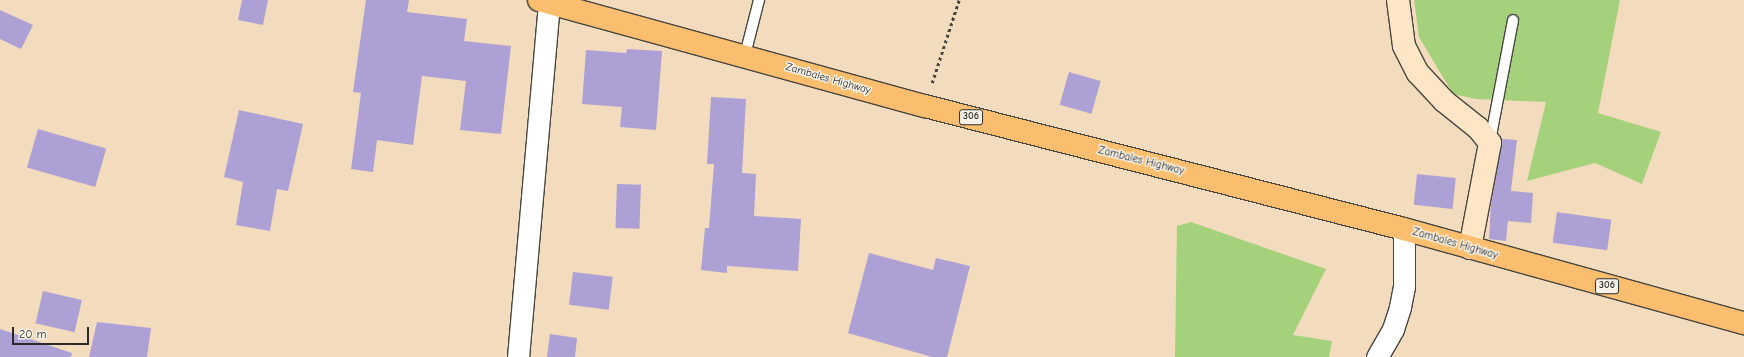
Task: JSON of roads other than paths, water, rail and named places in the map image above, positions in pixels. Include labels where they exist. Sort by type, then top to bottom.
[{"type":"main road","name":"Zambales Highway","points":[[544,1],[925,106],[1404,229],[1744,323]]},
{"type":"street","points":[[1398,0],[1404,46],[1418,73],[1444,101],[1478,128],[1490,143],[1470,248]]},
{"type":"street","points":[[518,357],[544,1]]},
{"type":"street","points":[[1377,357],[1393,329],[1400,307],[1404,287],[1404,229]]},
{"type":"lane","points":[[745,56],[759,0]]},
{"type":"lane","points":[[1490,143],[1513,20]]}]
